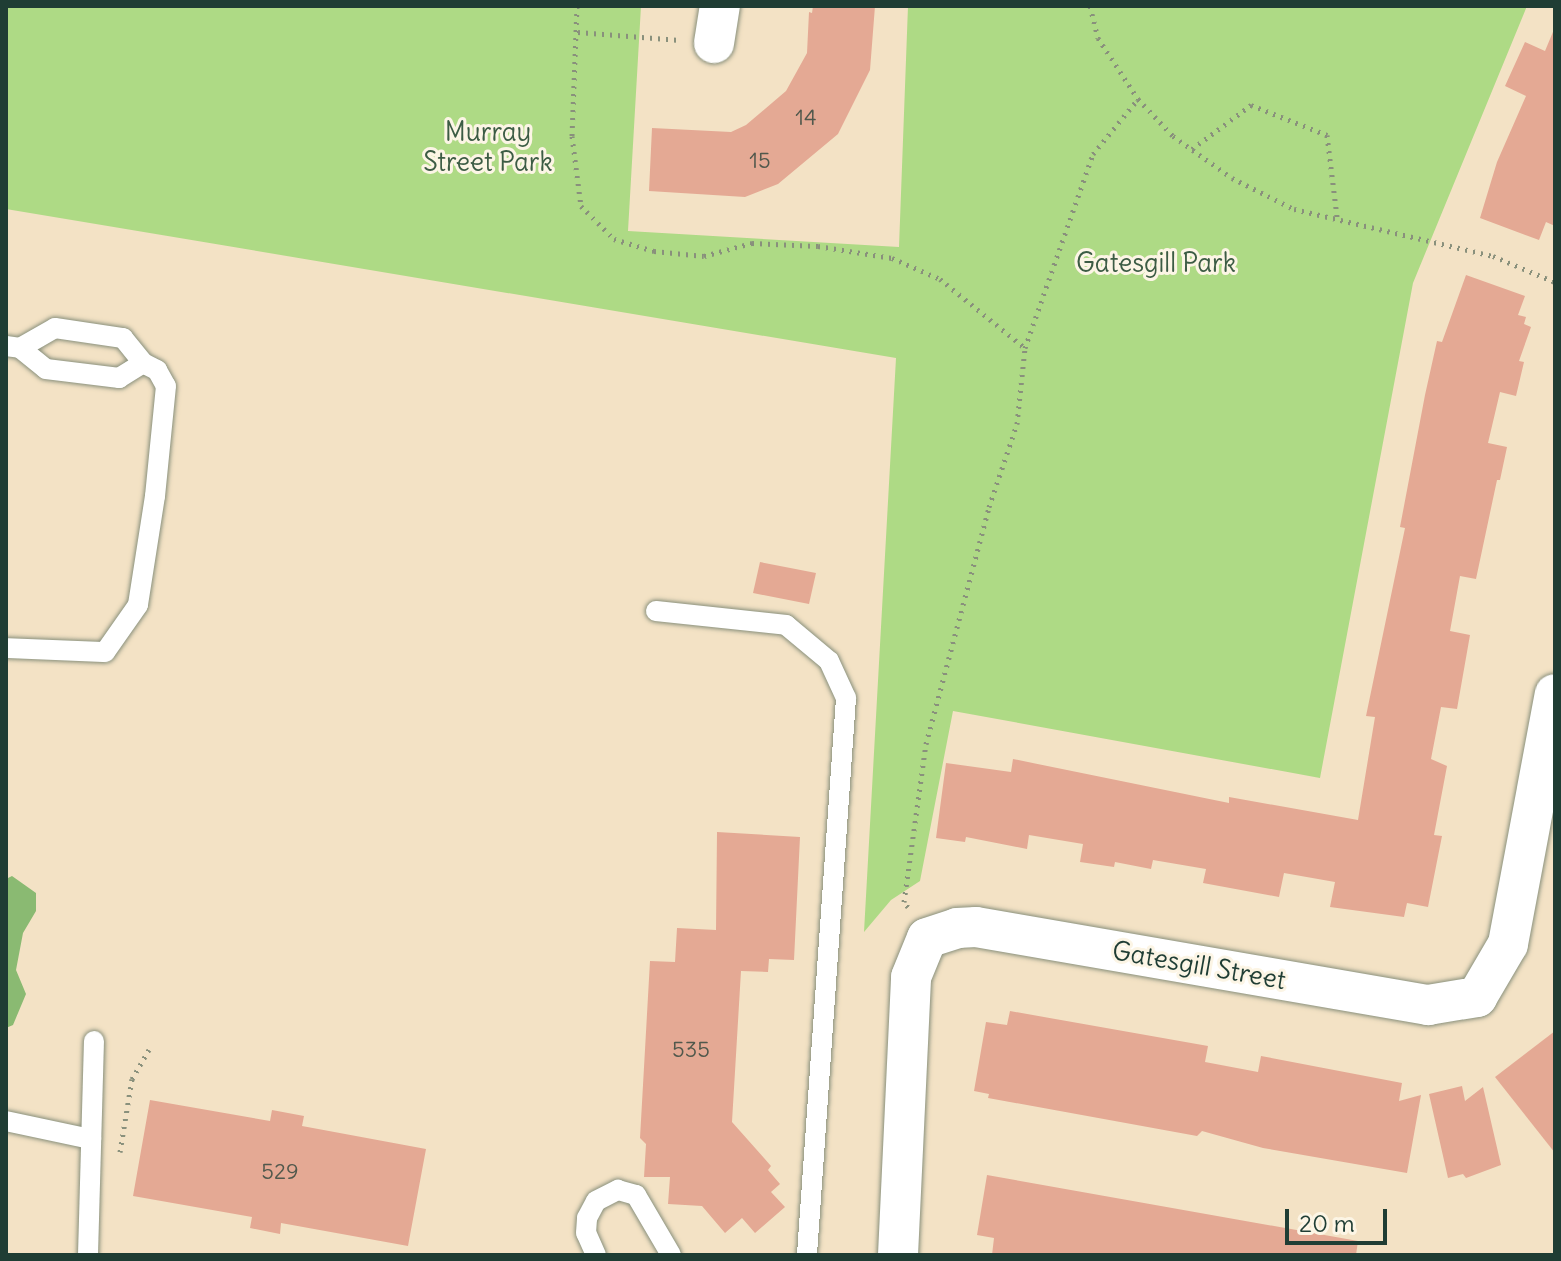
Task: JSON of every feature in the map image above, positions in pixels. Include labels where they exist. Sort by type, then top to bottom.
[{"type":"street","name":"Gatesgill Street","points":[[927,938],[957,928],[976,927],[1428,1005],[1477,997],[1508,944],[1555,694]]},
{"type":"street","points":[[898,1255],[911,977],[927,938]]},
{"type":"lane","points":[[6,648],[105,652],[138,605],[155,496],[166,386],[157,370],[143,363],[123,338],[55,328],[13,347]]},
{"type":"lane","points":[[13,347],[46,369],[119,378],[143,363]]},
{"type":"lane","points":[[656,611],[786,625],[829,661],[846,698],[807,1255]]},
{"type":"lane","points":[[88,1255],[94,1041]]},
{"type":"lane","points":[[6,1121],[91,1139]]},
{"type":"lane","points":[[596,1255],[586,1233],[587,1218],[596,1201],[618,1190],[636,1195],[671,1255]]},
{"type":"path","points":[[577,6],[572,136],[581,206],[614,239],[654,251],[704,256],[752,243],[818,246],[892,258],[940,279],[1025,348]]},
{"type":"path","points":[[1090,6],[1098,38],[1138,99],[1192,149],[1232,178],[1294,209],[1493,256],[1555,282]]},
{"type":"path","points":[[578,32],[717,25]]},
{"type":"path","points":[[927,938],[904,902],[926,744],[989,507],[1017,424],[1025,348],[1093,154],[1138,99]]},
{"type":"path","points":[[1192,149],[1251,105],[1327,135],[1337,217]]},
{"type":"path","points":[[120,1156],[132,1079],[149,1050]]},
{"type":"green space","name":"Gatesgill Park","points":[[6,6],[641,6],[628,231],[899,247],[908,6],[1527,6],[1413,283],[1320,778],[953,711],[920,881],[891,900],[864,932],[896,358],[6,209]]},
{"type":"green space","points":[[12,876],[36,893],[36,911],[23,933],[16,970],[26,994],[13,1025],[6,1028],[6,879]]},
{"type":"building","points":[[813,6],[875,6],[870,70],[838,134],[778,184],[745,197],[649,191],[652,128],[731,132],[746,125],[786,91],[807,53],[809,12],[812,13]]},
{"type":"building","points":[[1555,27],[1555,226],[1546,222],[1539,240],[1480,218],[1497,162],[1526,96],[1505,86],[1525,42],[1545,51]]},
{"type":"building","points":[[1466,275],[1525,296],[1518,315],[1526,317],[1524,324],[1531,327],[1519,361],[1524,362],[1516,396],[1500,392],[1488,443],[1507,447],[1476,579],[1460,576],[1450,631],[1470,635],[1457,709],[1441,707],[1431,759],[1447,766],[1434,835],[1442,836],[1428,907],[1407,903],[1404,917],[1330,907],[1335,882],[1284,873],[1279,897],[1203,883],[1206,869],[1153,860],[1151,869],[1115,862],[1114,867],[1080,862],[1083,844],[1029,835],[1027,849],[966,837],[965,842],[936,838],[946,763],[1011,772],[1013,759],[1229,803],[1229,797],[1358,820],[1375,717],[1366,716],[1405,528],[1400,527],[1425,395],[1437,341],[1442,342]]},
{"type":"building","points":[[760,562],[816,573],[809,604],[753,593]]},
{"type":"building","points":[[717,832],[800,837],[794,960],[769,959],[768,972],[741,971],[732,1122],[771,1166],[768,1170],[780,1184],[771,1192],[785,1207],[755,1233],[742,1218],[725,1233],[702,1206],[668,1204],[670,1177],[644,1177],[646,1144],[640,1138],[650,961],[675,962],[677,928],[716,930]]},
{"type":"building","points":[[1010,1011],[1208,1046],[1205,1062],[1258,1072],[1261,1056],[1402,1083],[1399,1101],[1421,1095],[1407,1173],[1263,1148],[1202,1131],[1197,1136],[988,1098],[989,1094],[974,1091],[986,1022],[1007,1025]]},
{"type":"building","points":[[1555,1031],[1555,1153],[1495,1077]]},
{"type":"building","points":[[1462,1086],[1465,1101],[1483,1087],[1501,1165],[1466,1178],[1463,1174],[1448,1178],[1429,1094]]},
{"type":"building","points":[[150,1100],[270,1121],[272,1110],[304,1116],[302,1126],[426,1149],[408,1246],[281,1223],[280,1234],[250,1228],[252,1217],[133,1196]]},
{"type":"building","points":[[987,1175],[1358,1241],[1356,1255],[992,1255],[994,1238],[977,1235]]},
{"type":"park label","name":"Murray Street Park","points":[[488,147]]}]
